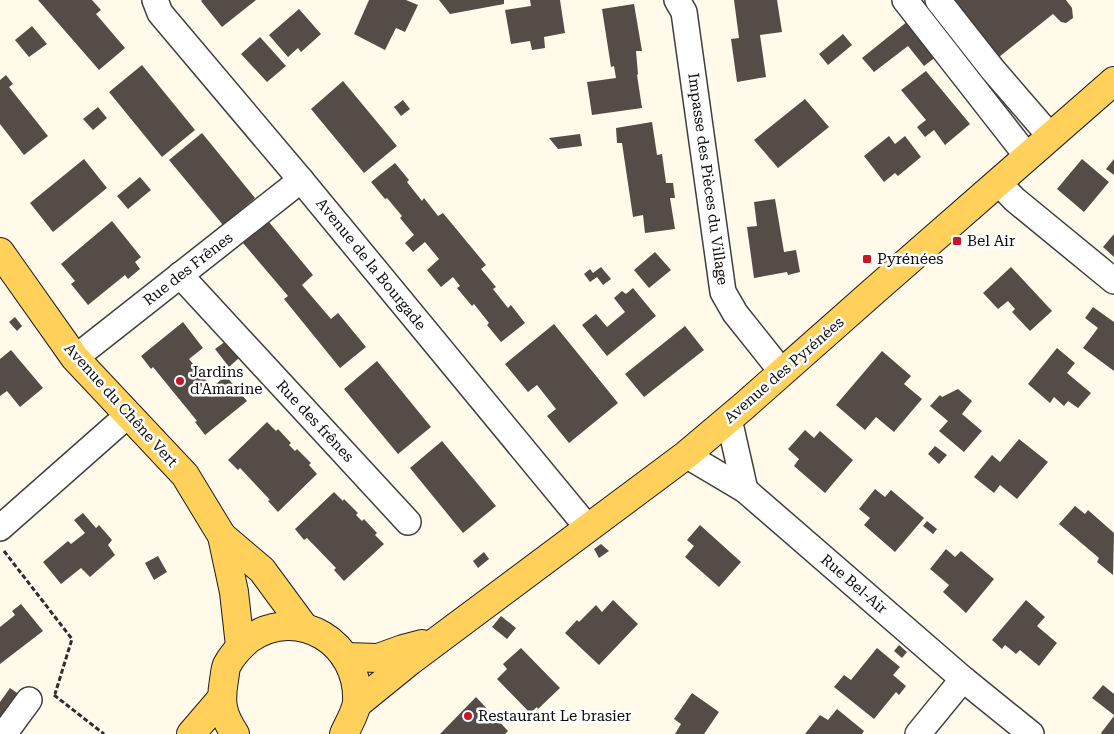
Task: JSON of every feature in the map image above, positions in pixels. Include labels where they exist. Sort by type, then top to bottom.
[{"type":"main road","name":"Avenue des Pyrénées","points":[[357,704],[410,660],[686,455],[1050,136],[1110,91]]},
{"type":"main road","name":"Avenue du Chêne Vert","points":[[0,252],[75,358],[185,475],[222,536],[262,570],[304,627]]},
{"type":"main road","name":"Avenue du Chêne Vert","points":[[222,536],[234,592],[240,646]]},
{"type":"main road","points":[[235,734],[227,721],[221,698],[227,666],[240,646],[258,634],[280,626],[304,627],[331,640],[347,657],[356,681],[357,704],[344,734]]},
{"type":"main road","name":"Avenue des Pyrénées","points":[[347,657],[378,658],[438,640]]},
{"type":"main road","points":[[191,734],[221,698]]},
{"type":"street","name":"Avenue de la Bourgade","points":[[155,0],[160,13],[301,180],[588,528]]},
{"type":"street","name":"Impasse des Pièces du Village","points":[[677,0],[684,12],[723,292],[735,313],[782,372]]},
{"type":"street","points":[[905,0],[1028,156]]},
{"type":"street","points":[[938,0],[993,70],[1050,136]]},
{"type":"street","name":"Rue des Frênes","points":[[75,358],[301,180]]},
{"type":"street","points":[[998,182],[1014,199],[1114,281]]},
{"type":"street","name":"Rue des frênes","points":[[180,275],[408,522]]},
{"type":"street","points":[[0,528],[128,415]]},
{"type":"street","points":[[728,419],[745,490]]},
{"type":"street","name":"Rue Bel-Air","points":[[686,455],[745,490],[964,679],[1031,734]]},
{"type":"street","points":[[918,734],[964,679]]},
{"type":"street","points":[[4,734],[29,700]]},
{"type":"path","points":[[0,546],[72,639],[55,694]]},
{"type":"path","points":[[29,700],[55,694]]},
{"type":"path","points":[[55,694],[104,734]]},
{"type":"building","points":[[38,0],[92,0],[101,10],[96,14],[125,48],[99,70]]},
{"type":"building","points":[[202,0],[256,0],[222,27]]},
{"type":"building","points":[[369,0],[406,0],[418,5],[405,32],[396,28],[385,50],[354,34]]},
{"type":"building","points":[[439,0],[504,0],[504,4],[450,14]]},
{"type":"building","points":[[530,0],[560,0],[565,33],[544,37],[545,48],[532,50],[530,41],[511,44],[505,10],[531,6]]},
{"type":"building","points":[[734,0],[777,0],[782,32],[760,35],[766,77],[737,82],[731,39],[739,38]]},
{"type":"building","points":[[954,0],[1066,0],[1072,8],[1073,18],[1066,23],[1061,22],[1053,14],[999,57]]},
{"type":"building","points":[[634,4],[642,51],[636,51],[637,75],[642,108],[592,115],[587,82],[616,78],[614,66],[611,67],[602,9]]},
{"type":"building","points":[[299,9],[321,34],[301,52],[298,48],[288,57],[269,35]]},
{"type":"building","points":[[908,21],[937,56],[924,66],[908,46],[874,72],[862,58]]},
{"type":"building","points":[[32,26],[47,44],[29,57],[15,40]]},
{"type":"building","points":[[843,34],[852,45],[828,65],[819,54]]},
{"type":"building","points":[[260,37],[286,66],[267,82],[241,54]]},
{"type":"building","points":[[142,65],[195,130],[162,157],[109,92]]},
{"type":"building","points":[[926,71],[970,124],[945,145],[934,130],[925,137],[917,127],[926,120],[901,90]]},
{"type":"building","points":[[6,75],[13,84],[9,87],[48,136],[24,155],[0,124],[0,80]]},
{"type":"building","points":[[343,81],[397,146],[364,173],[311,109]]},
{"type":"building","points":[[805,99],[829,127],[778,168],[754,140]]},
{"type":"building","points":[[403,100],[410,109],[401,116],[394,107]]},
{"type":"building","points":[[98,107],[107,118],[93,130],[83,119]]},
{"type":"building","points":[[652,122],[657,155],[662,154],[666,183],[673,183],[675,198],[670,198],[675,229],[645,233],[643,215],[633,217],[622,143],[617,143],[616,128]]},
{"type":"building","points":[[202,133],[255,198],[223,225],[169,160]]},
{"type":"building","points":[[580,134],[582,146],[558,149],[549,138]]},
{"type":"building","points":[[889,136],[895,144],[905,136],[921,157],[898,176],[895,173],[884,182],[864,156]]},
{"type":"building","points":[[84,159],[107,188],[53,232],[30,203]]},
{"type":"building","points":[[1082,159],[1109,182],[1084,212],[1057,189]]},
{"type":"building","points":[[1114,159],[1114,175],[1106,169]]},
{"type":"building","points":[[395,163],[409,180],[407,182],[422,201],[424,198],[438,216],[443,213],[486,265],[481,269],[496,287],[493,289],[508,308],[511,305],[525,323],[501,342],[487,325],[489,323],[474,304],[472,306],[457,288],[460,286],[453,277],[441,287],[427,270],[439,259],[425,242],[413,252],[405,243],[414,235],[400,218],[402,216],[371,182]]},
{"type":"building","points":[[140,177],[151,190],[128,209],[117,196]]},
{"type":"building","points":[[775,199],[784,252],[796,250],[800,272],[788,275],[787,272],[754,278],[747,227],[757,226],[754,202]]},
{"type":"building","points":[[112,221],[141,257],[135,262],[140,269],[128,279],[125,275],[88,305],[71,284],[75,281],[61,264]]},
{"type":"building","points":[[269,222],[313,275],[302,285],[331,319],[338,313],[366,347],[340,368],[284,299],[288,296],[243,243]]},
{"type":"building","points":[[1114,234],[1114,257],[1103,247]]},
{"type":"building","points":[[655,252],[671,270],[649,288],[634,270]]},
{"type":"building","points":[[601,267],[611,279],[603,285],[597,277],[590,282],[584,274],[590,269],[593,273]]},
{"type":"building","points":[[1011,267],[1052,311],[1030,331],[1012,312],[1015,309],[1008,301],[998,309],[983,293]]},
{"type":"building","points":[[633,288],[656,316],[607,356],[582,325],[596,314],[607,327],[625,312],[614,298],[622,291],[626,294]]},
{"type":"building","points":[[1093,307],[1114,322],[1114,371],[1083,348],[1098,328],[1085,318]]},
{"type":"building","points":[[15,317],[22,326],[17,331],[9,322]]},
{"type":"building","name":"Jardins d'Amarine","points":[[183,322],[203,348],[189,359],[212,387],[226,376],[247,401],[205,435],[195,422],[197,421],[153,367],[151,369],[141,356]]},
{"type":"building","points":[[554,324],[618,403],[569,443],[547,416],[556,409],[537,385],[528,392],[505,364]]},
{"type":"building","points":[[685,326],[704,350],[644,397],[625,374]]},
{"type":"building","points":[[226,341],[240,357],[229,367],[215,349]]},
{"type":"building","points":[[1057,348],[1075,363],[1067,373],[1091,393],[1078,408],[1068,401],[1064,406],[1054,397],[1050,403],[1028,384]]},
{"type":"building","points":[[11,350],[43,388],[20,407],[7,391],[0,396],[0,359]]},
{"type":"building","points":[[882,351],[911,376],[904,384],[922,399],[894,432],[876,417],[865,430],[836,405]]},
{"type":"building","points":[[377,361],[431,427],[398,454],[344,389]]},
{"type":"building","points":[[958,389],[972,401],[962,414],[982,431],[964,452],[939,431],[948,421],[930,406],[940,395],[942,397]]},
{"type":"building","name":"Jardins d'Amarine","points":[[267,422],[276,431],[278,429],[291,443],[289,445],[295,451],[297,449],[311,463],[309,465],[317,474],[278,512],[268,501],[270,500],[240,468],[238,470],[228,460]]},
{"type":"building","points":[[805,430],[814,438],[820,431],[853,460],[825,493],[794,466],[799,459],[788,449]]},
{"type":"building","points":[[1019,439],[1048,462],[1017,499],[1000,485],[994,493],[974,477],[992,455],[1000,462]]},
{"type":"building","points":[[442,441],[496,506],[463,533],[410,468]]},
{"type":"building","points":[[935,446],[947,455],[939,464],[928,454]]},
{"type":"building","points":[[875,489],[885,497],[891,490],[924,518],[895,552],[864,525],[870,518],[859,509]]},
{"type":"building","points":[[334,492],[358,513],[356,515],[362,521],[364,519],[384,544],[344,581],[334,570],[336,568],[307,538],[304,540],[295,529]]},
{"type":"building","points":[[1075,506],[1085,514],[1088,510],[1114,533],[1113,575],[1097,562],[1099,558],[1059,524]]},
{"type":"building","points":[[83,513],[96,528],[99,525],[112,540],[108,545],[115,555],[90,577],[81,568],[61,584],[43,562],[68,541],[71,544],[85,533],[74,520]]},
{"type":"building","points":[[927,521],[937,529],[933,534],[923,526]]},
{"type":"building","points":[[700,525],[741,562],[719,587],[685,557],[694,546],[687,540]]},
{"type":"building","points":[[601,544],[609,551],[599,558],[594,549]]},
{"type":"building","points":[[946,549],[955,557],[961,551],[994,579],[966,613],[943,592],[949,585],[930,569]]},
{"type":"building","points":[[484,552],[489,559],[478,568],[473,561]]},
{"type":"building","points":[[158,556],[167,572],[154,580],[145,563]]},
{"type":"building","points":[[613,600],[638,624],[599,665],[565,633],[577,620],[579,622],[596,605],[602,612]]},
{"type":"building","points":[[1026,600],[1045,617],[1037,626],[1057,643],[1039,666],[1020,650],[1016,654],[1005,645],[1002,649],[992,640]]},
{"type":"building","points":[[21,604],[43,631],[0,664],[0,627],[15,615],[12,611]]},
{"type":"building","points":[[501,616],[516,628],[507,639],[492,627]]},
{"type":"building","points":[[899,645],[907,652],[902,658],[894,651]]},
{"type":"building","points":[[521,648],[560,688],[538,709],[537,707],[530,713],[497,679],[507,669],[503,664]]},
{"type":"building","points":[[877,648],[900,667],[893,675],[906,686],[899,695],[896,692],[874,719],[834,687],[844,675],[851,680]]},
{"type":"building","points":[[1103,685],[1114,694],[1114,715],[1092,698]]},
{"type":"building","points":[[10,688],[20,695],[0,723],[0,702]]},
{"type":"building","points":[[692,693],[719,712],[704,734],[675,734],[681,724],[674,719]]},
{"type":"building","points":[[476,697],[508,731],[505,734],[440,734]]},
{"type":"building","points":[[837,709],[864,731],[862,734],[805,734],[820,715],[828,720]]},
{"type":"building","points":[[1114,716],[1114,734],[1102,734],[1101,733]]},
{"type":"place","name":"Bel Air","points":[[957,241]]},
{"type":"place","name":"Pyrénées","points":[[867,259]]},
{"type":"place","name":"Jardins d'Amarine","points":[[180,381]]},
{"type":"place","name":"Restaurant Le brasier","points":[[468,716]]}]
